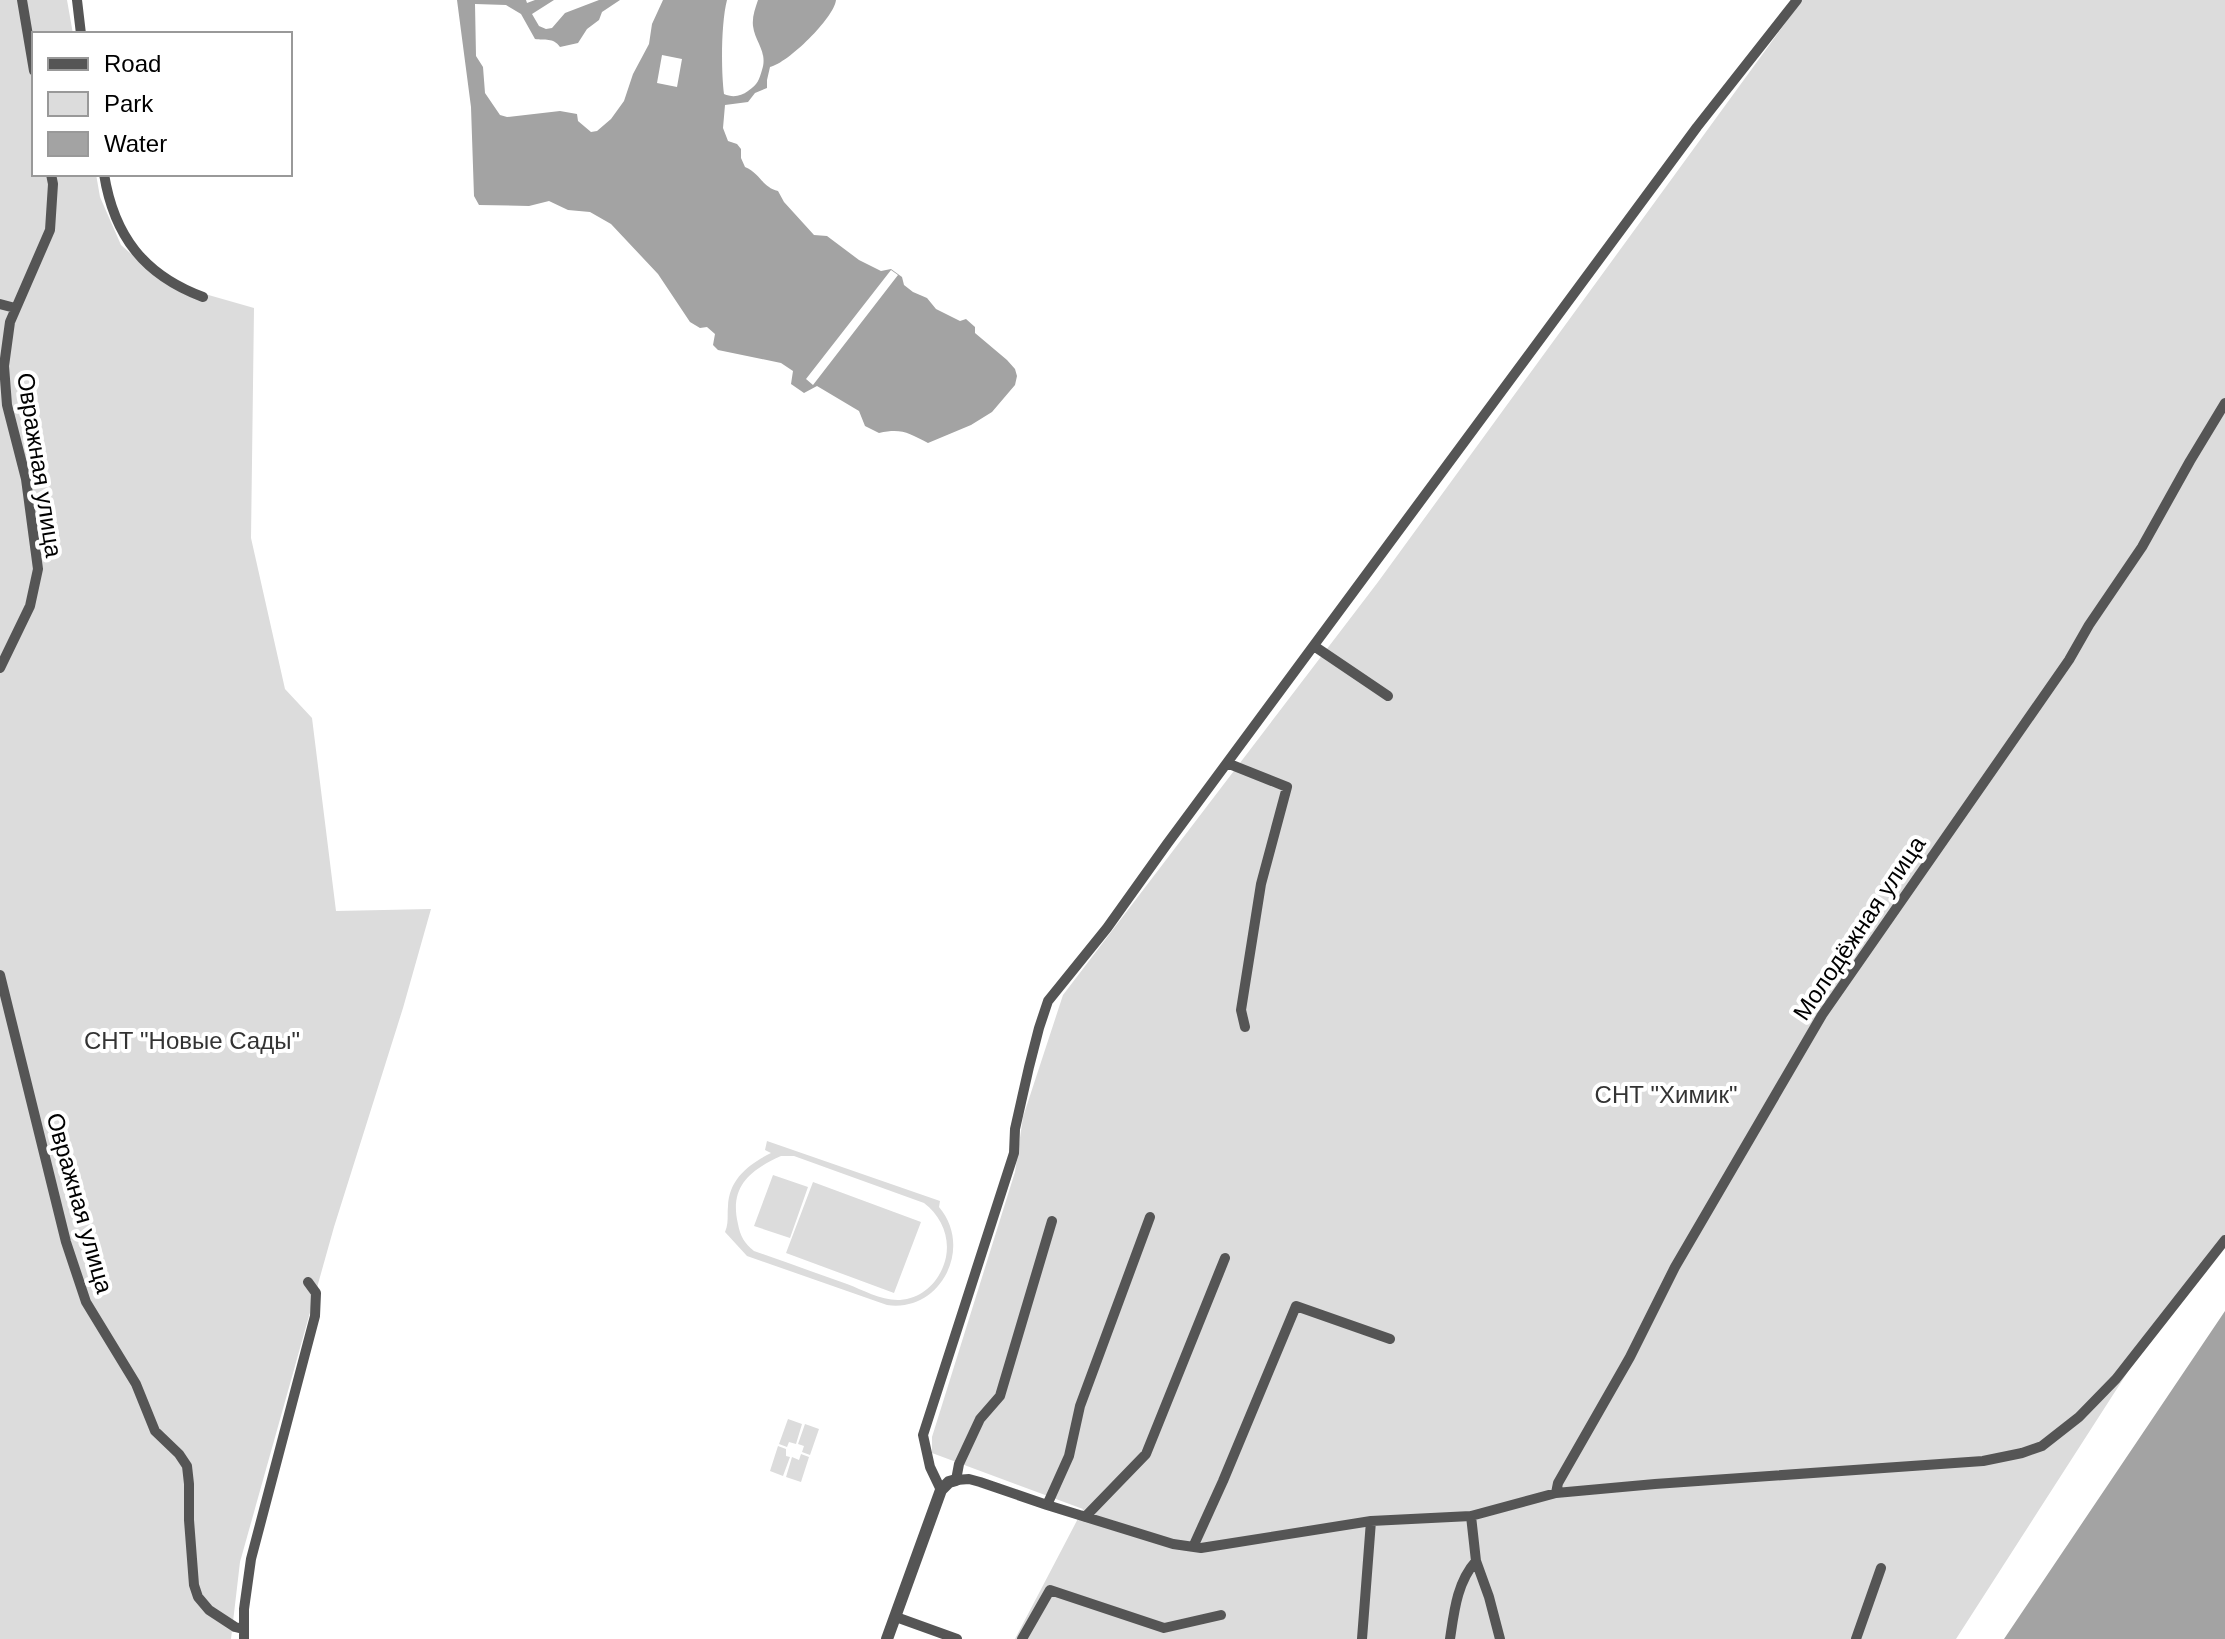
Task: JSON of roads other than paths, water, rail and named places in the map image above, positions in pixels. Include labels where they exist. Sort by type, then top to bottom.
[{"type":"street","points":[[22,0],[32,59]]},
{"type":"street","points":[[77,0],[81,32]]},
{"type":"street","points":[[941,1490],[930,1467],[923,1435],[1014,1153],[1015,1129],[1048,1001],[1107,928],[1697,127],[1797,0]]},
{"type":"street","name":"Овражная улица","points":[[0,668],[30,606],[38,569],[26,479],[7,405],[4,366],[10,322],[50,230],[51,176]]},
{"type":"street","points":[[104,176],[110,203],[132,249],[169,282],[203,297]]},
{"type":"street","points":[[0,304],[15,308]]},
{"type":"street","name":"Молодёжная улица","points":[[1556,1493],[1558,1483],[1630,1357],[1675,1267],[1822,1015],[2069,660],[2142,547],[2225,403]]},
{"type":"street","points":[[1314,646],[1388,696]]},
{"type":"street","points":[[1227,763],[1287,787],[1261,884],[1241,1010],[1245,1027]]},
{"type":"street","name":"Овражная улица","points":[[0,975],[66,1242],[86,1302],[136,1384],[155,1431],[187,1466],[194,1585],[198,1597],[209,1610],[244,1634]]},
{"type":"street","points":[[1047,1505],[1069,1456],[1080,1406],[1150,1217]]},
{"type":"street","points":[[956,1480],[959,1464],[980,1419],[1000,1396],[1052,1221]]},
{"type":"street","points":[[887,1639],[941,1490],[956,1480],[980,1482],[1173,1544],[1201,1548],[1371,1521],[1471,1516],[1556,1493],[1983,1461],[2022,1453],[2042,1446],[2079,1417],[2116,1379],[2225,1240]]},
{"type":"street","points":[[1085,1517],[1146,1454],[1225,1258]]},
{"type":"street","name":"Овражная улица","points":[[244,1634],[251,1559],[315,1316],[316,1293],[308,1282]]},
{"type":"street","points":[[1193,1547],[1296,1306],[1390,1339]]},
{"type":"street","points":[[1471,1516],[1476,1561],[1500,1639]]},
{"type":"street","points":[[1362,1639],[1371,1521]]},
{"type":"street","points":[[1450,1639],[1458,1594],[1465,1574],[1476,1561]]},
{"type":"street","points":[[1856,1639],[1881,1568]]},
{"type":"street","points":[[1022,1639],[1050,1590],[1164,1628],[1221,1615]]},
{"type":"street","points":[[896,1617],[957,1639]]},
{"type":"water","points":[[457,0],[526,0],[527,3],[554,0],[532,14],[539,26],[546,29],[552,28],[565,13],[599,0],[620,0],[602,12],[599,20],[587,29],[578,43],[560,47],[552,41],[535,39],[521,14],[506,5],[475,4],[476,56],[483,67],[485,93],[500,115],[507,117],[560,111],[577,114],[578,121],[591,132],[597,131],[611,119],[624,101],[633,74],[649,44],[652,24],[663,0],[727,0],[723,84],[724,94],[734,96],[754,86],[762,70],[762,52],[753,23],[758,0],[836,0],[827,18],[809,39],[770,67],[767,88],[755,93],[748,102],[725,105],[723,128],[728,141],[741,149],[745,167],[778,191],[814,235],[827,236],[859,260],[881,271],[891,269],[902,277],[904,285],[927,298],[936,309],[960,321],[966,319],[975,327],[975,333],[1015,369],[1015,385],[992,412],[971,425],[928,443],[905,432],[879,433],[865,426],[859,411],[817,386],[804,393],[791,384],[793,371],[781,363],[718,350],[713,345],[715,334],[707,327],[700,328],[690,322],[658,274],[611,224],[590,212],[568,210],[549,201],[529,206],[479,205],[474,196],[471,107]]},
{"type":"water","points":[[2225,1311],[2225,1639],[2004,1639]]},
{"type":"park label","name":"СНТ \"Новые Сады\"","points":[[192,1040]]},
{"type":"park label","name":"СНТ \"Химик\"","points":[[1666,1094]]}]
